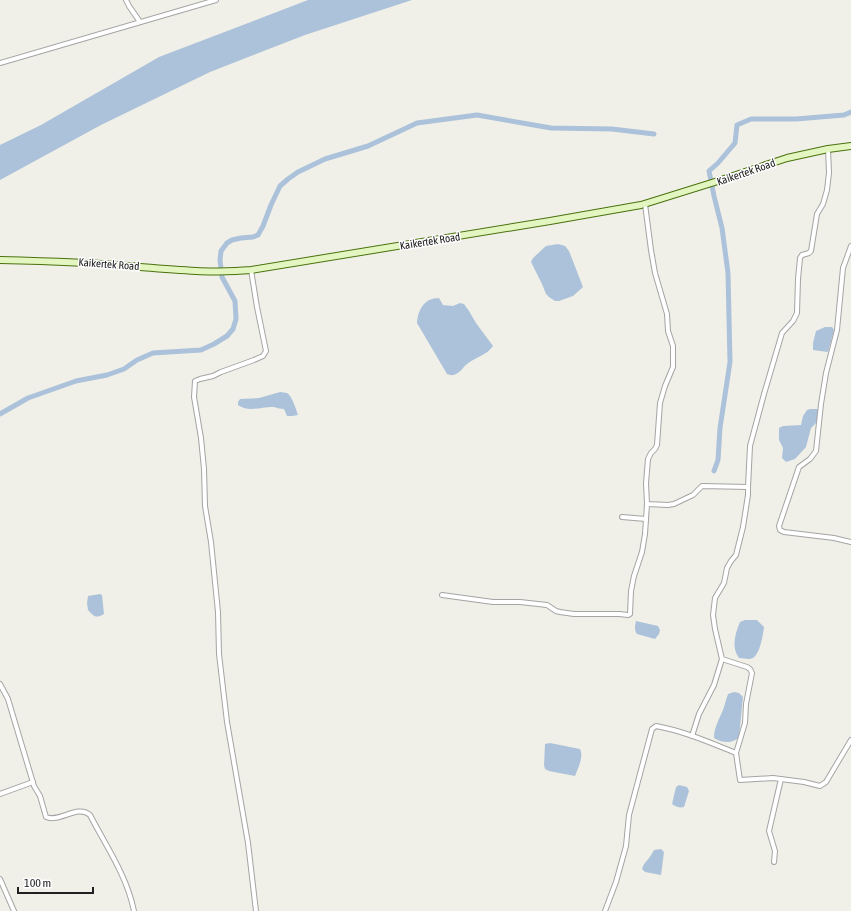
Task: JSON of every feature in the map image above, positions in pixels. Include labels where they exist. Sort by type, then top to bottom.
[{"type":"main road","name":"Kaikertek Road","points":[[0,260],[89,263],[201,271],[251,270],[645,204],[699,188],[787,158],[828,149],[851,146]]},
{"type":"street","points":[[126,0],[140,22]]},
{"type":"street","points":[[0,62],[216,0]]},
{"type":"street","points":[[692,736],[699,714],[714,685],[722,659],[715,629],[714,615],[716,598],[724,583],[727,568],[736,555],[743,527],[748,495],[750,446],[764,394],[782,333],[794,321],[798,313],[800,258],[802,255],[811,251],[817,214],[823,204],[827,190],[829,173],[828,149]]},
{"type":"street","points":[[442,595],[493,602],[543,604],[560,612],[574,614],[630,614],[631,591],[642,552],[645,534],[648,459],[657,445],[660,403],[673,367],[673,346],[668,331],[667,314],[655,273],[645,204]]},
{"type":"street","points":[[851,246],[844,268],[837,330],[826,373],[816,451],[810,459],[799,468],[779,526],[780,530],[784,532],[834,538],[851,542]]},
{"type":"street","points":[[251,270],[266,351],[263,356],[254,360],[195,382],[194,397],[201,438],[205,506],[211,542],[216,589],[219,654],[227,722],[248,843],[256,911]]},
{"type":"street","points":[[647,504],[674,504],[693,495],[702,486],[748,487]]},
{"type":"street","points":[[622,517],[646,519]]},
{"type":"street","points":[[722,659],[747,667],[752,673],[746,704],[745,723],[736,753],[740,780],[773,778],[804,782],[820,786],[826,782],[851,740]]},
{"type":"street","points":[[0,684],[8,699],[33,782],[40,796],[46,817],[50,819],[81,812],[87,812],[90,815],[119,868],[132,901],[134,911]]},
{"type":"street","points":[[605,911],[616,882],[626,846],[629,815],[652,729],[656,726],[692,736],[736,753]]},
{"type":"street","points":[[774,862],[775,851],[769,831],[781,780]]},
{"type":"street","points":[[0,794],[33,782]]},
{"type":"street","points":[[0,879],[14,911]]},
{"type":"water","points":[[308,0],[412,0],[305,35],[210,72],[101,125],[0,180],[0,145],[41,125],[159,57]]},
{"type":"water","points":[[558,244],[565,246],[569,251],[583,287],[573,296],[555,301],[546,294],[531,262],[533,258],[546,246]]},
{"type":"water","points":[[439,298],[443,305],[453,306],[460,303],[464,304],[493,346],[488,352],[470,362],[459,372],[453,375],[447,374],[417,323],[420,309],[426,302]]},
{"type":"water","points":[[825,327],[832,327],[834,330],[828,352],[813,350],[816,331]]},
{"type":"water","points":[[280,392],[287,393],[291,397],[298,415],[287,416],[284,409],[274,407],[246,409],[238,405],[240,399],[259,398]]},
{"type":"water","points":[[819,409],[817,422],[811,428],[806,447],[795,459],[786,462],[782,458],[783,448],[779,440],[779,428],[783,426],[801,425],[803,416],[807,410]]},
{"type":"water","points":[[102,595],[104,614],[97,617],[88,610],[87,603],[88,596]]},
{"type":"water","points":[[745,620],[757,620],[764,627],[758,653],[750,659],[739,658],[734,645],[735,636],[740,622]]},
{"type":"water","points":[[636,621],[658,626],[660,630],[659,634],[655,639],[637,634],[635,629]]},
{"type":"water","points":[[734,692],[739,693],[743,697],[739,737],[731,742],[720,741],[714,738],[716,727],[728,694]]},
{"type":"water","points":[[550,743],[580,749],[581,759],[575,776],[545,769],[545,744]]},
{"type":"water","points":[[679,785],[687,787],[689,791],[684,807],[678,807],[672,804],[676,787]]},
{"type":"water","points":[[661,849],[664,852],[661,875],[645,872],[642,869],[654,850]]},
{"type":"waterway","points":[[714,471],[718,460],[720,428],[730,362],[728,273],[722,228],[709,171],[735,143],[737,125],[751,119],[796,119],[844,115],[851,112]]},
{"type":"waterway","points":[[0,414],[28,398],[76,381],[107,375],[124,369],[137,360],[153,353],[201,350],[227,336],[233,329],[236,319],[235,301],[222,277],[220,260],[221,251],[227,243],[232,240],[258,235],[280,186],[298,172],[325,159],[368,146],[417,123],[477,115],[551,128],[612,129],[654,134]]}]
